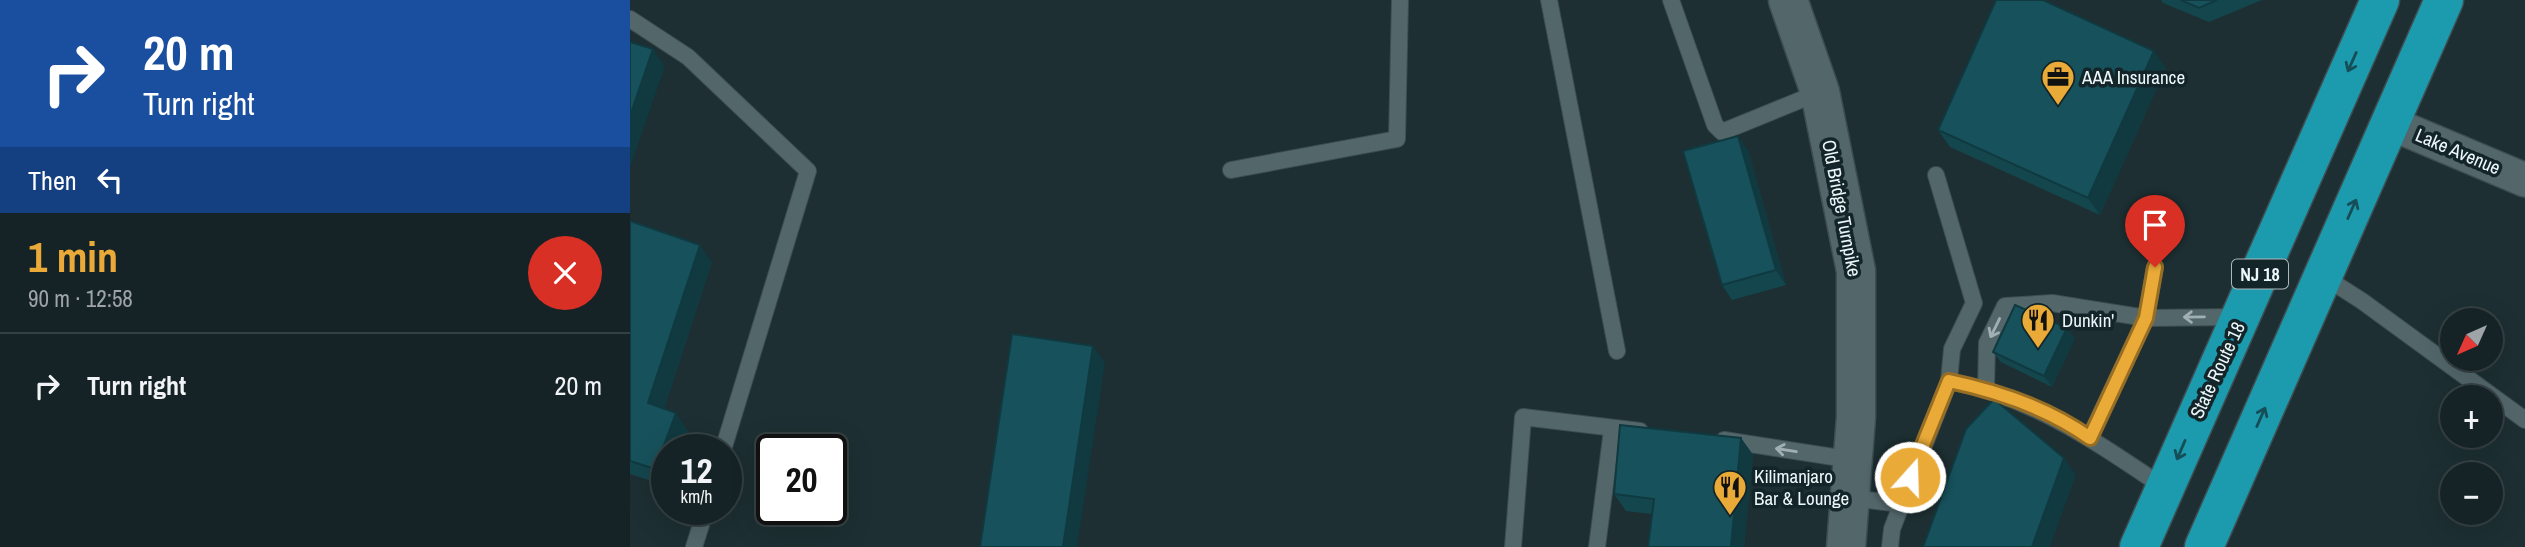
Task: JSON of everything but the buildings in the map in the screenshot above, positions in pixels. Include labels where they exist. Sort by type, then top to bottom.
[{"type":"highway","name":"State Route 18","points":[[2139,547],[2380,0]]},
{"type":"highway","name":"NJ 18","points":[[2204,547],[2444,0]]},
{"type":"street","name":"Old Bridge Turnpike","points":[[1788,0],[1821,92],[1856,271],[1853,460],[1846,547]]},
{"type":"street","name":"Lake Avenue","points":[[2390,123],[2525,180]]},
{"type":"lane","points":[[1231,170],[1397,138],[1400,0]]},
{"type":"lane","points":[[1549,0],[1617,351]]},
{"type":"lane","points":[[1671,0],[1715,125],[1722,132],[1821,92]]},
{"type":"lane","points":[[630,19],[688,57],[808,171],[728,434]]},
{"type":"lane","points":[[1890,547],[1901,503],[1949,381],[1952,349],[1974,303],[1936,175]]},
{"type":"lane","points":[[2090,438],[2146,318],[2155,267]]},
{"type":"lane","points":[[2323,276],[2362,300],[2525,420]]},
{"type":"lane","points":[[1986,389],[1987,342],[2005,306],[2052,303],[2146,318],[2241,317]]},
{"type":"lane","points":[[1949,381],[1986,389],[2073,426],[2165,488]]},
{"type":"lane","points":[[1513,547],[1523,417],[1612,430],[1651,432]]},
{"type":"lane","points":[[1597,547],[1612,430]]},
{"type":"lane","points":[[1703,437],[1853,460]]},
{"type":"lane","points":[[1851,498],[1901,503]]},
{"type":"lane","points":[[694,547],[701,525]]},
{"type":"place","name":"AAA Insurance","points":[[2058,107]]},
{"type":"place","name":"Dunkin'","points":[[2038,350]]},
{"type":"place","name":"Kilimanjaro Bar & Lounge","points":[[1730,517]]},
{"type":"route","points":[[1910,477],[1949,381],[1986,389],[2073,426],[2090,438],[2146,318],[2155,267]]}]
